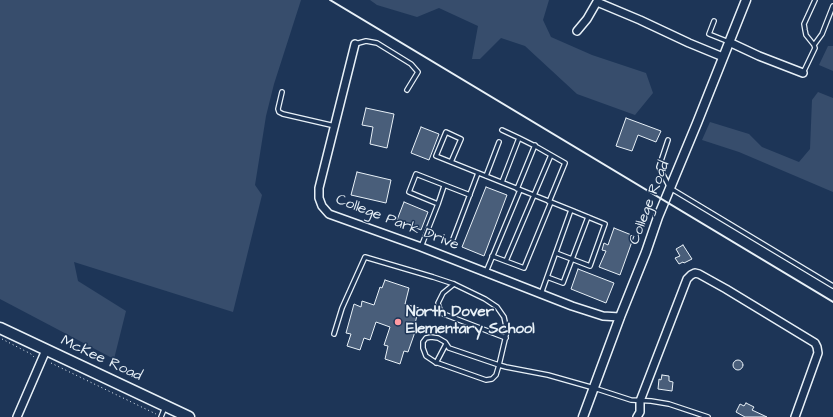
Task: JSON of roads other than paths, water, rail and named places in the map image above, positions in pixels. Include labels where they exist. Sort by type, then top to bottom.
[{"type":"main road","name":"McKee Road","points":[[0,328],[189,417]]},
{"type":"street","name":"College Road","points":[[583,417],[658,217],[746,0]]},
{"type":"street","points":[[576,31],[587,19],[598,1],[723,57]]},
{"type":"street","points":[[729,42],[759,56],[803,73]]},
{"type":"street","name":"College Park Drive","points":[[356,44],[318,188],[322,206],[329,214],[421,247],[572,306],[603,316],[620,317]]},
{"type":"street","points":[[637,417],[640,412],[640,401],[686,280],[695,273],[815,343],[818,352],[795,417]]},
{"type":"street","points":[[20,416],[46,350]]},
{"type":"lane","points":[[803,73],[815,48],[814,44],[806,35],[804,24],[815,0]]},
{"type":"lane","points":[[814,44],[822,34],[833,6]]},
{"type":"lane","points":[[714,21],[709,34],[729,42]]},
{"type":"lane","points":[[356,44],[366,41],[377,43],[411,64],[418,72],[407,90]]},
{"type":"lane","points":[[282,92],[278,109],[279,112],[335,126]]},
{"type":"lane","points":[[492,256],[524,268],[566,163],[535,145],[502,130]]},
{"type":"lane","points":[[451,162],[461,139],[446,132],[436,156],[605,224],[590,266],[556,253]]},
{"type":"lane","points":[[502,182],[519,138]]},
{"type":"lane","points":[[668,140],[658,167],[670,188],[833,286]]},
{"type":"lane","points":[[486,176],[499,142]]},
{"type":"lane","points":[[486,272],[535,145]]},
{"type":"lane","points":[[506,261],[551,155]]},
{"type":"lane","points":[[452,239],[478,173]]},
{"type":"lane","points":[[438,204],[409,192],[416,174],[470,196]]},
{"type":"lane","points":[[421,247],[444,186]]},
{"type":"lane","points":[[541,294],[571,210]]},
{"type":"lane","points":[[547,277],[563,283],[588,217]]},
{"type":"lane","points":[[334,334],[342,308],[365,257],[454,284],[485,299],[497,307],[504,317],[507,331],[506,338],[500,365],[496,376],[492,379],[486,380],[436,362],[426,356],[423,348],[426,338],[438,338],[449,348],[500,365],[506,367],[548,375],[631,400],[669,404],[708,417]]},
{"type":"lane","points":[[454,284],[443,293],[438,303],[441,313],[506,338]]},
{"type":"lane","points":[[436,362],[446,344]]},
{"type":"lane","points":[[161,417],[166,406]]},
{"type":"railway","points":[[330,0],[833,302]]},
{"type":"place","name":"North Dover Elementary School","points":[[398,322]]}]
